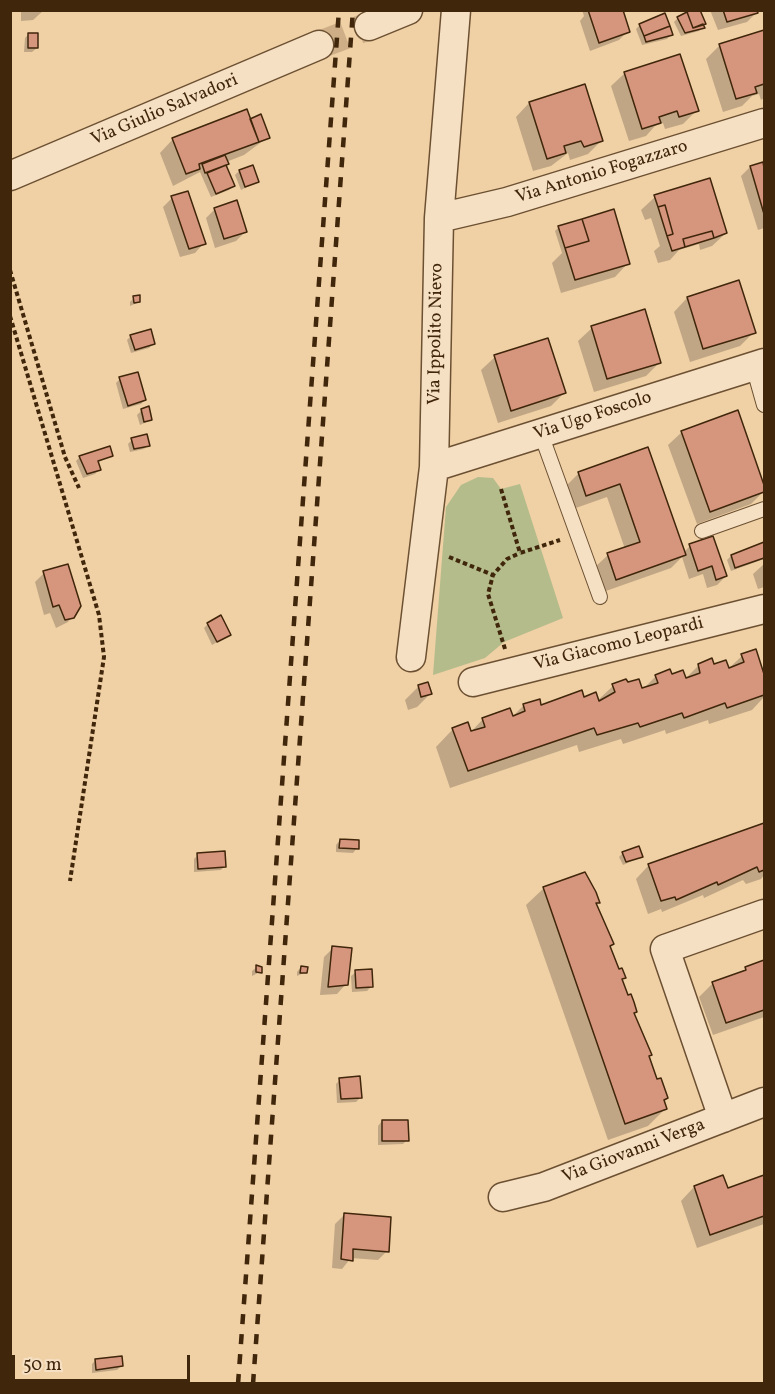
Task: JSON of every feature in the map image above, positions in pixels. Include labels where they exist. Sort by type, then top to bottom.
[{"type":"street","points":[[369,26],[408,10]]},
{"type":"street","name":"Via Ippolito Nievo","points":[[411,657],[434,467],[439,218],[456,10]]},
{"type":"street","name":"Via Giulio Salvadori","points":[[10,176],[319,45]]},
{"type":"street","name":"Via Antonio Fogazzaro","points":[[439,218],[507,202],[765,123]]},
{"type":"street","name":"Via Ugo Foscolo","points":[[434,467],[759,364]]},
{"type":"street","name":"Via Giacomo Leopardi","points":[[473,682],[765,609]]},
{"type":"street","points":[[723,1118],[665,949],[765,915]]},
{"type":"street","name":"Via Giovanni Verga","points":[[503,1197],[544,1187],[765,1102]]},
{"type":"lane","name":"Via Ugo Foscolo","points":[[759,364],[765,405]]},
{"type":"lane","points":[[540,434],[600,597]]},
{"type":"lane","points":[[702,531],[765,509]]},
{"type":"path","points":[[10,270],[64,457],[79,488]]},
{"type":"path","points":[[10,315],[99,615],[105,657],[70,881]]},
{"type":"path","points":[[501,489],[520,552]]},
{"type":"path","points":[[513,671],[488,594],[493,575],[507,559],[520,552],[577,534]]},
{"type":"path","points":[[425,548],[493,575]]},
{"type":"green space","points":[[478,477],[493,478],[501,489],[520,484],[563,618],[504,642],[485,658],[433,675],[446,507],[461,485]]},
{"type":"building","points":[[588,10],[623,10],[630,32],[599,43]]},
{"type":"building","points":[[700,10],[706,24],[693,28],[687,12]]},
{"type":"building","points":[[723,10],[757,10],[758,13],[727,22]]},
{"type":"building","points":[[687,12],[693,28],[703,24],[705,28],[685,33],[677,17]]},
{"type":"building","points":[[665,13],[670,26],[644,36],[639,24]]},
{"type":"building","points":[[670,26],[673,35],[646,42],[644,36]]},
{"type":"building","points":[[764,30],[764,84],[755,87],[757,93],[736,99],[719,44]]},
{"type":"building","points":[[28,33],[38,33],[38,48],[28,48]]},
{"type":"building","points":[[680,54],[699,111],[679,117],[677,111],[659,117],[661,123],[642,129],[624,72]]},
{"type":"building","points":[[585,84],[603,141],[584,147],[581,141],[564,146],[566,153],[547,159],[529,102]]},
{"type":"building","points":[[247,109],[259,142],[199,164],[200,169],[186,174],[172,138]]},
{"type":"building","points":[[261,114],[270,138],[259,142],[250,119]]},
{"type":"building","points":[[225,155],[229,164],[205,173],[202,164]]},
{"type":"building","points":[[763,162],[764,168],[764,214],[750,166]]},
{"type":"building","points":[[226,165],[235,186],[216,194],[207,173]]},
{"type":"building","points":[[253,165],[259,182],[245,187],[239,170]]},
{"type":"building","points":[[710,178],[727,233],[714,238],[712,231],[683,239],[685,247],[672,251],[667,236],[673,234],[665,205],[658,207],[654,195]]},
{"type":"building","points":[[188,191],[206,244],[189,249],[171,196]]},
{"type":"building","points":[[237,200],[247,232],[224,239],[214,208]]},
{"type":"building","points":[[665,205],[673,234],[667,236],[658,207]]},
{"type":"building","points":[[614,209],[630,264],[575,280],[565,248],[589,241],[582,219]]},
{"type":"building","points":[[582,219],[589,241],[565,248],[558,226]]},
{"type":"building","points":[[712,231],[714,238],[685,247],[683,239]]},
{"type":"building","points":[[739,280],[756,333],[703,349],[687,297]]},
{"type":"building","points":[[140,295],[140,302],[134,303],[133,296]]},
{"type":"building","points":[[645,309],[661,363],[607,379],[591,326]]},
{"type":"building","points":[[151,329],[155,344],[135,350],[130,335]]},
{"type":"building","points":[[548,338],[566,393],[511,411],[494,355]]},
{"type":"building","points":[[138,372],[146,400],[128,406],[119,377]]},
{"type":"building","points":[[149,406],[152,420],[144,422],[141,409]]},
{"type":"building","points":[[738,410],[764,485],[764,492],[710,512],[681,431]]},
{"type":"building","points":[[147,434],[150,446],[134,449],[131,438]]},
{"type":"building","points":[[110,446],[113,456],[98,461],[101,470],[87,474],[79,456]]},
{"type":"building","points":[[648,447],[686,555],[616,580],[607,553],[640,542],[620,484],[586,496],[578,472]]},
{"type":"building","points":[[713,536],[727,576],[716,580],[712,566],[698,571],[689,544]]},
{"type":"building","points":[[764,542],[764,558],[735,568],[731,555]]},
{"type":"building","points":[[68,564],[81,606],[74,618],[65,620],[59,605],[53,607],[43,571]]},
{"type":"building","points":[[221,615],[231,635],[217,642],[207,623]]},
{"type":"building","points":[[756,649],[764,674],[764,695],[727,708],[725,703],[684,718],[682,713],[640,727],[638,723],[597,735],[594,728],[468,771],[452,728],[468,722],[471,731],[485,727],[482,718],[510,708],[513,716],[525,711],[523,704],[540,699],[541,705],[582,690],[584,697],[596,692],[599,701],[615,692],[612,684],[626,679],[628,682],[639,679],[642,688],[658,683],[655,675],[670,669],[672,674],[683,670],[686,678],[700,673],[698,664],[712,658],[714,664],[726,660],[729,668],[744,662],[741,654]]},
{"type":"building","points":[[428,682],[432,694],[421,697],[418,685]]},
{"type":"building","points":[[764,823],[764,870],[759,872],[757,867],[718,885],[717,882],[676,900],[675,897],[661,901],[648,864]]},
{"type":"building","points":[[340,839],[359,840],[359,849],[339,848]]},
{"type":"building","points":[[639,846],[643,857],[626,862],[622,852]]},
{"type":"building","points":[[225,851],[226,867],[198,869],[197,853]]},
{"type":"building","points":[[585,872],[600,903],[596,903],[614,944],[610,946],[619,969],[622,968],[626,978],[622,979],[628,995],[631,994],[634,1002],[637,1012],[634,1013],[652,1055],[649,1056],[657,1079],[661,1078],[668,1098],[664,1100],[667,1109],[625,1124],[543,887]]},
{"type":"building","points":[[332,946],[352,948],[348,985],[328,987]]},
{"type":"building","points":[[764,960],[764,1010],[726,1023],[712,982],[746,970],[745,967]]},
{"type":"building","points":[[256,965],[262,967],[262,973],[256,972]]},
{"type":"building","points":[[301,966],[308,967],[307,973],[300,973]]},
{"type":"building","points":[[372,969],[373,987],[356,988],[355,970]]},
{"type":"building","points":[[360,1076],[362,1098],[341,1099],[339,1078]]},
{"type":"building","points":[[382,1120],[408,1120],[409,1141],[382,1141]]},
{"type":"building","points":[[723,1175],[728,1188],[764,1175],[764,1216],[710,1235],[694,1186]]},
{"type":"building","points":[[344,1213],[391,1217],[389,1252],[353,1249],[353,1261],[341,1259]]},
{"type":"building","points":[[122,1356],[123,1366],[96,1370],[95,1359]]},
{"type":"tunnel","points":[[319,45],[369,26]]},
{"type":"railway","points":[[238,1384],[339,10]]},
{"type":"railway","points":[[253,1384],[353,10]]}]
